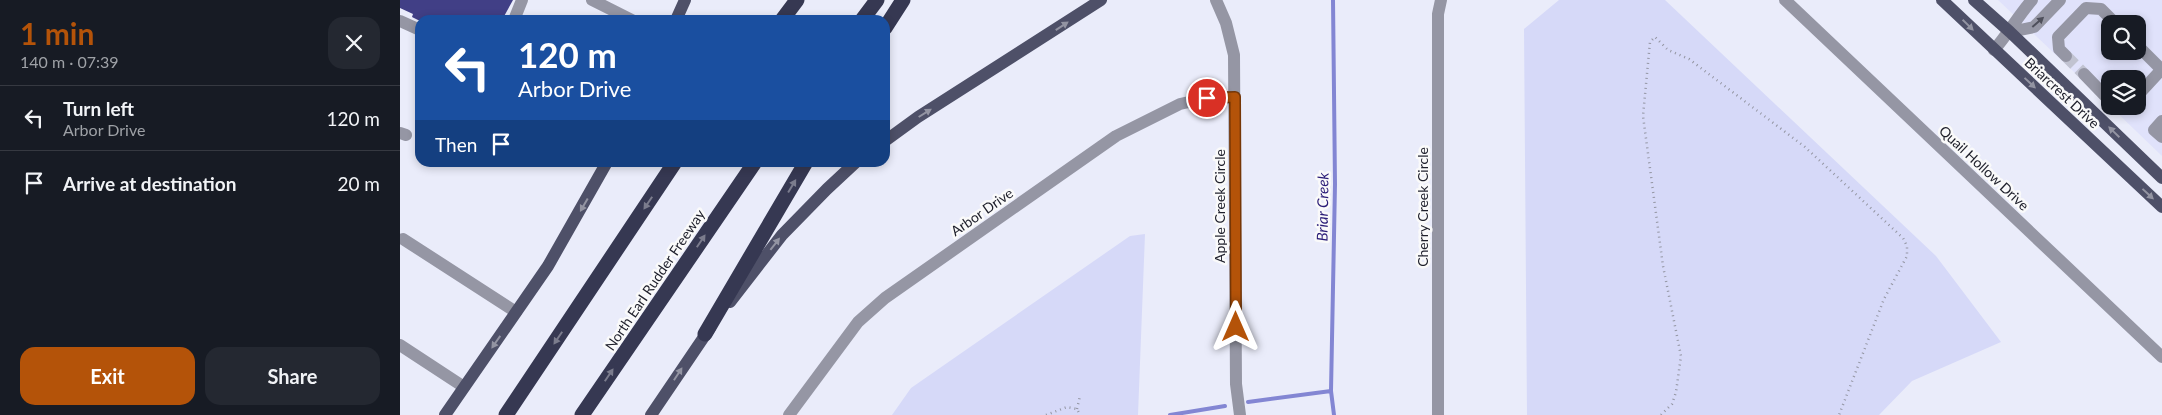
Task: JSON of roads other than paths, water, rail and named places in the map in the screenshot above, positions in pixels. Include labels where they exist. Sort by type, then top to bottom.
[{"type":"highway","points":[[786,15],[797,0]]},
{"type":"highway","points":[[866,15],[877,0]]},
{"type":"highway","points":[[890,20],[903,0]]},
{"type":"highway","points":[[506,415],[672,167]]},
{"type":"highway","name":"North Earl Rudder Freeway","points":[[582,415],[752,167]]},
{"type":"highway","points":[[705,334],[803,167]]},
{"type":"main road","points":[[678,15],[685,0]]},
{"type":"main road","points":[[890,137],[918,117],[1101,0]]},
{"type":"main road","name":"Briarcrest Drive","points":[[1942,0],[2162,207]]},
{"type":"main road","name":"Briarcrest Drive","points":[[1974,0],[2010,32],[2162,178]]},
{"type":"main road","points":[[445,415],[548,266],[604,167]]},
{"type":"main road","points":[[652,415],[705,334],[782,235],[851,167]]},
{"type":"street","points":[[516,15],[522,0]]},
{"type":"street","name":"Apple Creek Circle","points":[[1216,0],[1226,22],[1234,55],[1236,384],[1240,415]]},
{"type":"street","name":"Cherry Creek Circle","points":[[1438,415],[1438,14],[1441,0]]},
{"type":"street","name":"Quail Hollow Drive","points":[[1785,0],[2162,357]]},
{"type":"street","points":[[1994,50],[2010,32],[2019,14],[2032,0]]},
{"type":"street","points":[[2010,32],[2034,26],[2060,0]]},
{"type":"street","points":[[596,1],[623,15]]},
{"type":"street","points":[[2068,53],[2067,37],[2074,28],[2075,18],[2086,8],[2105,4],[2111,15]]},
{"type":"street","points":[[400,21],[415,28]]},
{"type":"street","points":[[2146,54],[2162,69],[2146,86]]},
{"type":"street","points":[[2089,76],[2101,90]]},
{"type":"street","name":"Arbor Drive","points":[[789,415],[858,322],[893,293],[1116,136],[1180,104],[1207,98],[1235,97]]},
{"type":"street","points":[[2162,122],[2154,130],[2162,137]]},
{"type":"street","points":[[401,240],[516,312]]},
{"type":"street","points":[[400,344],[464,387]]},
{"type":"waterway","name":"Briar Creek","points":[[1333,0],[1335,184],[1331,391],[1334,415]]},
{"type":"waterway","points":[[1248,402],[1331,391]]},
{"type":"waterway","points":[[1170,415],[1225,406]]},
{"type":"tunnel","points":[[2066,56],[2084,74]]}]
